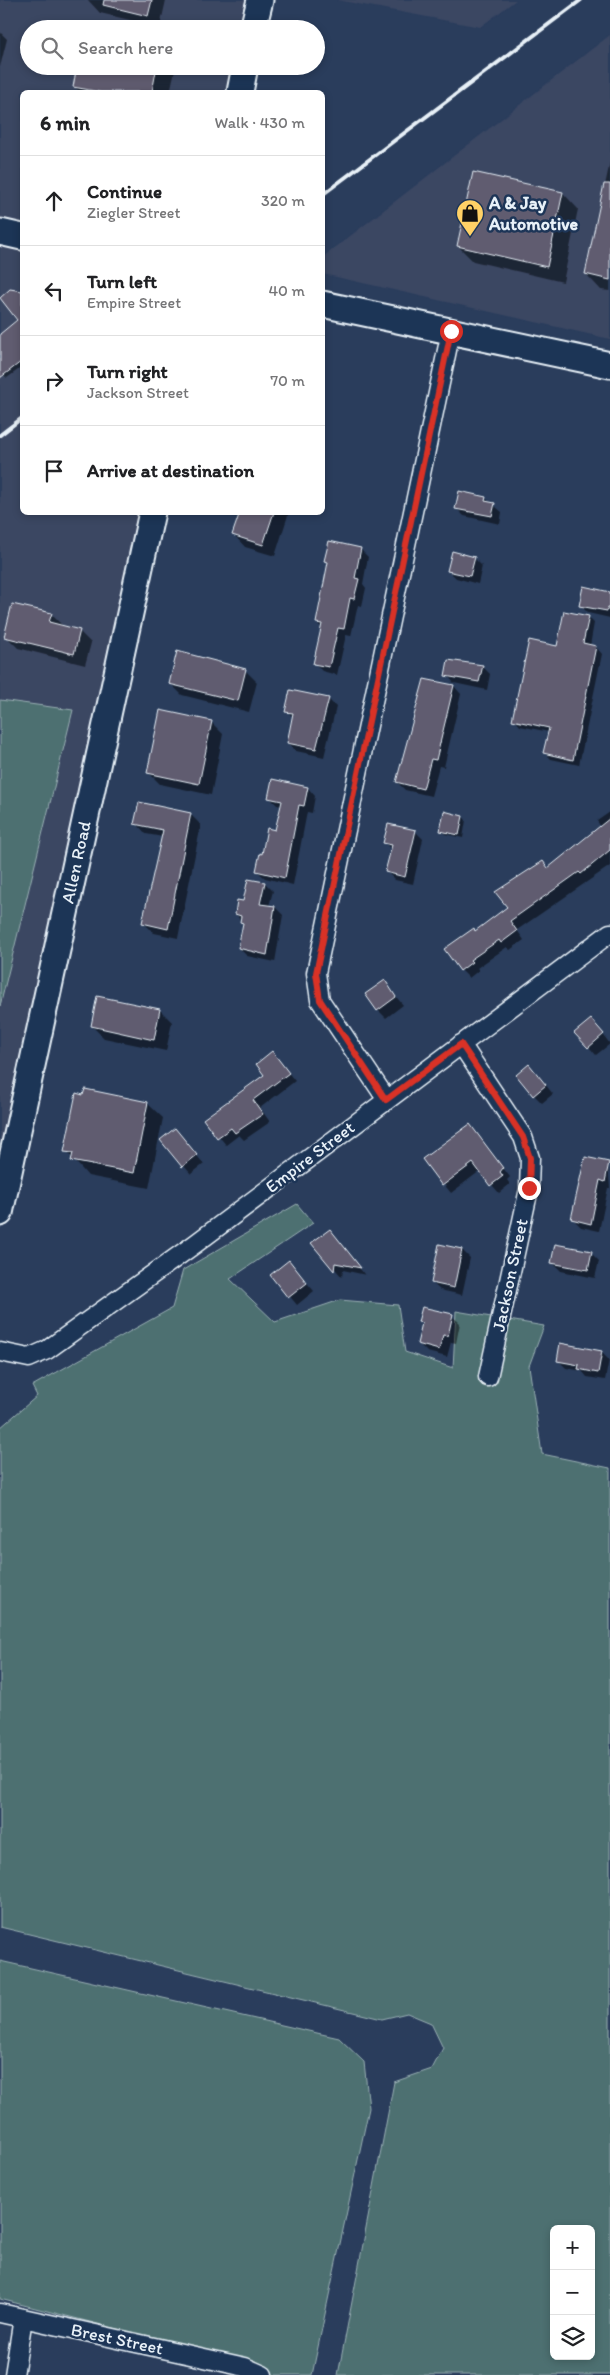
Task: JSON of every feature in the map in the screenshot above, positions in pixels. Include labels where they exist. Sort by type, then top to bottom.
[{"type":"main road","points":[[256,20],[260,0]]},
{"type":"main road","points":[[240,90],[243,75]]},
{"type":"main road","points":[[0,232],[20,237]]},
{"type":"main road","points":[[325,305],[610,365]]},
{"type":"main road","name":"Allen Road","points":[[0,1213],[151,515]]},
{"type":"street","points":[[386,1100],[320,1000],[316,973],[451,331]]},
{"type":"street","name":"Empire Street","points":[[0,1352],[29,1358],[47,1350],[195,1244],[610,933]]},
{"type":"street","name":"Jackson Street","points":[[461,1044],[523,1137],[530,1158],[529,1188],[488,1377]]},
{"type":"street","name":"Brest Street","points":[[0,2313],[245,2367],[263,2375]]},
{"type":"street","points":[[14,2375],[23,2318]]},
{"type":"shaded area","points":[[0,0],[260,0],[255,20],[20,20],[20,75],[243,75],[240,90],[20,90],[20,515],[152,515],[0,1213]]},
{"type":"shaded area","points":[[337,0],[516,0],[480,27]]},
{"type":"shaded area","points":[[610,35],[610,339],[325,274],[325,255]]},
{"type":"green space","points":[[0,700],[73,710],[0,1006]]},
{"type":"green space","points":[[297,1204],[313,1223],[230,1279],[275,1322],[340,1300],[398,1305],[405,1352],[453,1368],[456,1311],[544,1326],[529,1366],[542,1454],[610,1468],[610,2375],[338,2375],[394,2082],[432,2069],[443,2048],[431,2023],[407,2013],[382,2019],[0,1927],[0,1428],[37,1396],[32,1386],[172,1308],[183,1270]]},
{"type":"green space","points":[[0,1961],[339,2038],[364,2062],[369,2108],[312,2375],[271,2375],[270,2368],[0,2299]]},
{"type":"building","points":[[104,0],[152,0],[148,16],[103,5]]},
{"type":"building","points":[[75,75],[155,75],[152,90],[90,90],[73,87]]},
{"type":"building","points":[[473,172],[563,192],[547,267],[457,246]]},
{"type":"building","points":[[604,184],[610,184],[610,280],[585,274]]},
{"type":"building","points":[[10,289],[20,291],[20,363],[0,378],[0,334],[17,320],[0,298]]},
{"type":"building","points":[[459,491],[486,497],[485,501],[495,503],[492,516],[455,509]]},
{"type":"building","points":[[239,515],[273,515],[263,545],[232,535]]},
{"type":"building","points":[[329,541],[361,548],[355,578],[359,579],[354,599],[350,598],[344,629],[338,628],[329,667],[313,664],[322,624],[316,623],[328,562],[324,561]]},
{"type":"building","points":[[452,551],[475,557],[470,576],[447,571]]},
{"type":"building","points":[[583,586],[610,592],[610,607],[608,607],[607,611],[579,606]]},
{"type":"building","points":[[12,604],[52,613],[49,622],[80,630],[74,654],[4,637]]},
{"type":"building","points":[[564,611],[589,616],[583,643],[596,646],[573,760],[543,753],[549,728],[512,720],[529,640],[557,646]]},
{"type":"building","points":[[177,651],[246,669],[238,701],[169,684]]},
{"type":"building","points":[[448,660],[483,665],[479,682],[445,676]]},
{"type":"building","points":[[424,679],[454,685],[436,760],[431,759],[423,789],[396,782]]},
{"type":"building","points":[[290,690],[329,698],[316,749],[287,743],[293,713],[285,712]]},
{"type":"building","points":[[160,710],[212,721],[199,784],[147,773]]},
{"type":"building","points":[[272,779],[308,787],[304,806],[299,805],[285,878],[256,871],[260,853],[262,854],[267,828],[275,830],[282,801],[268,798]]},
{"type":"building","points":[[139,802],[191,813],[168,929],[142,923],[163,830],[134,824]]},
{"type":"building","points":[[444,811],[463,816],[459,835],[440,831]]},
{"type":"building","points":[[610,818],[610,850],[581,874],[579,872],[510,921],[517,931],[501,943],[499,940],[470,960],[472,962],[460,971],[444,949],[474,928],[475,931],[507,907],[495,892],[543,861],[548,868]]},
{"type":"building","points":[[388,824],[416,830],[405,877],[385,872],[392,845],[383,843]]},
{"type":"building","points":[[248,879],[265,882],[260,904],[275,906],[267,955],[238,948],[243,923],[240,922],[241,916],[235,914],[237,900],[243,901]]},
{"type":"building","points":[[385,980],[396,997],[377,1011],[365,994]]},
{"type":"building","points":[[97,996],[160,1009],[154,1040],[91,1026]]},
{"type":"building","points":[[591,1019],[604,1034],[588,1048],[574,1033]]},
{"type":"building","points":[[272,1051],[289,1073],[253,1100],[263,1114],[235,1133],[231,1128],[217,1138],[203,1119],[264,1075],[256,1064]]},
{"type":"building","points":[[529,1064],[546,1085],[533,1096],[516,1075]]},
{"type":"building","points":[[85,1089],[148,1102],[134,1173],[71,1161],[73,1153],[64,1152],[76,1093],[83,1095]]},
{"type":"building","points":[[470,1124],[503,1168],[500,1172],[503,1176],[490,1186],[473,1163],[442,1186],[422,1159]]},
{"type":"building","points":[[175,1128],[197,1155],[182,1167],[160,1140]]},
{"type":"building","points":[[585,1157],[609,1162],[605,1182],[600,1180],[591,1224],[571,1219]]},
{"type":"building","points":[[330,1229],[361,1268],[335,1263],[334,1271],[311,1243]]},
{"type":"building","points":[[439,1244],[462,1249],[454,1288],[431,1283]]},
{"type":"building","points":[[555,1244],[592,1251],[588,1270],[551,1263]]},
{"type":"building","points":[[289,1260],[307,1283],[288,1298],[270,1275]]},
{"type":"building","points":[[422,1307],[453,1314],[448,1336],[443,1335],[439,1350],[417,1344],[422,1323],[418,1322]]},
{"type":"building","points":[[560,1343],[602,1351],[598,1373],[578,1369],[579,1365],[557,1361]]},
{"type":"railway","points":[[325,193],[581,0]]},
{"type":"railway","points":[[0,435],[20,420]]},
{"type":"place","name":"A & Jay Automotive","points":[[470,237]]},
{"type":"route","points":[[451,331],[316,973],[317,987],[320,1000],[386,1100],[461,1044],[523,1137],[530,1158],[529,1188]]}]
